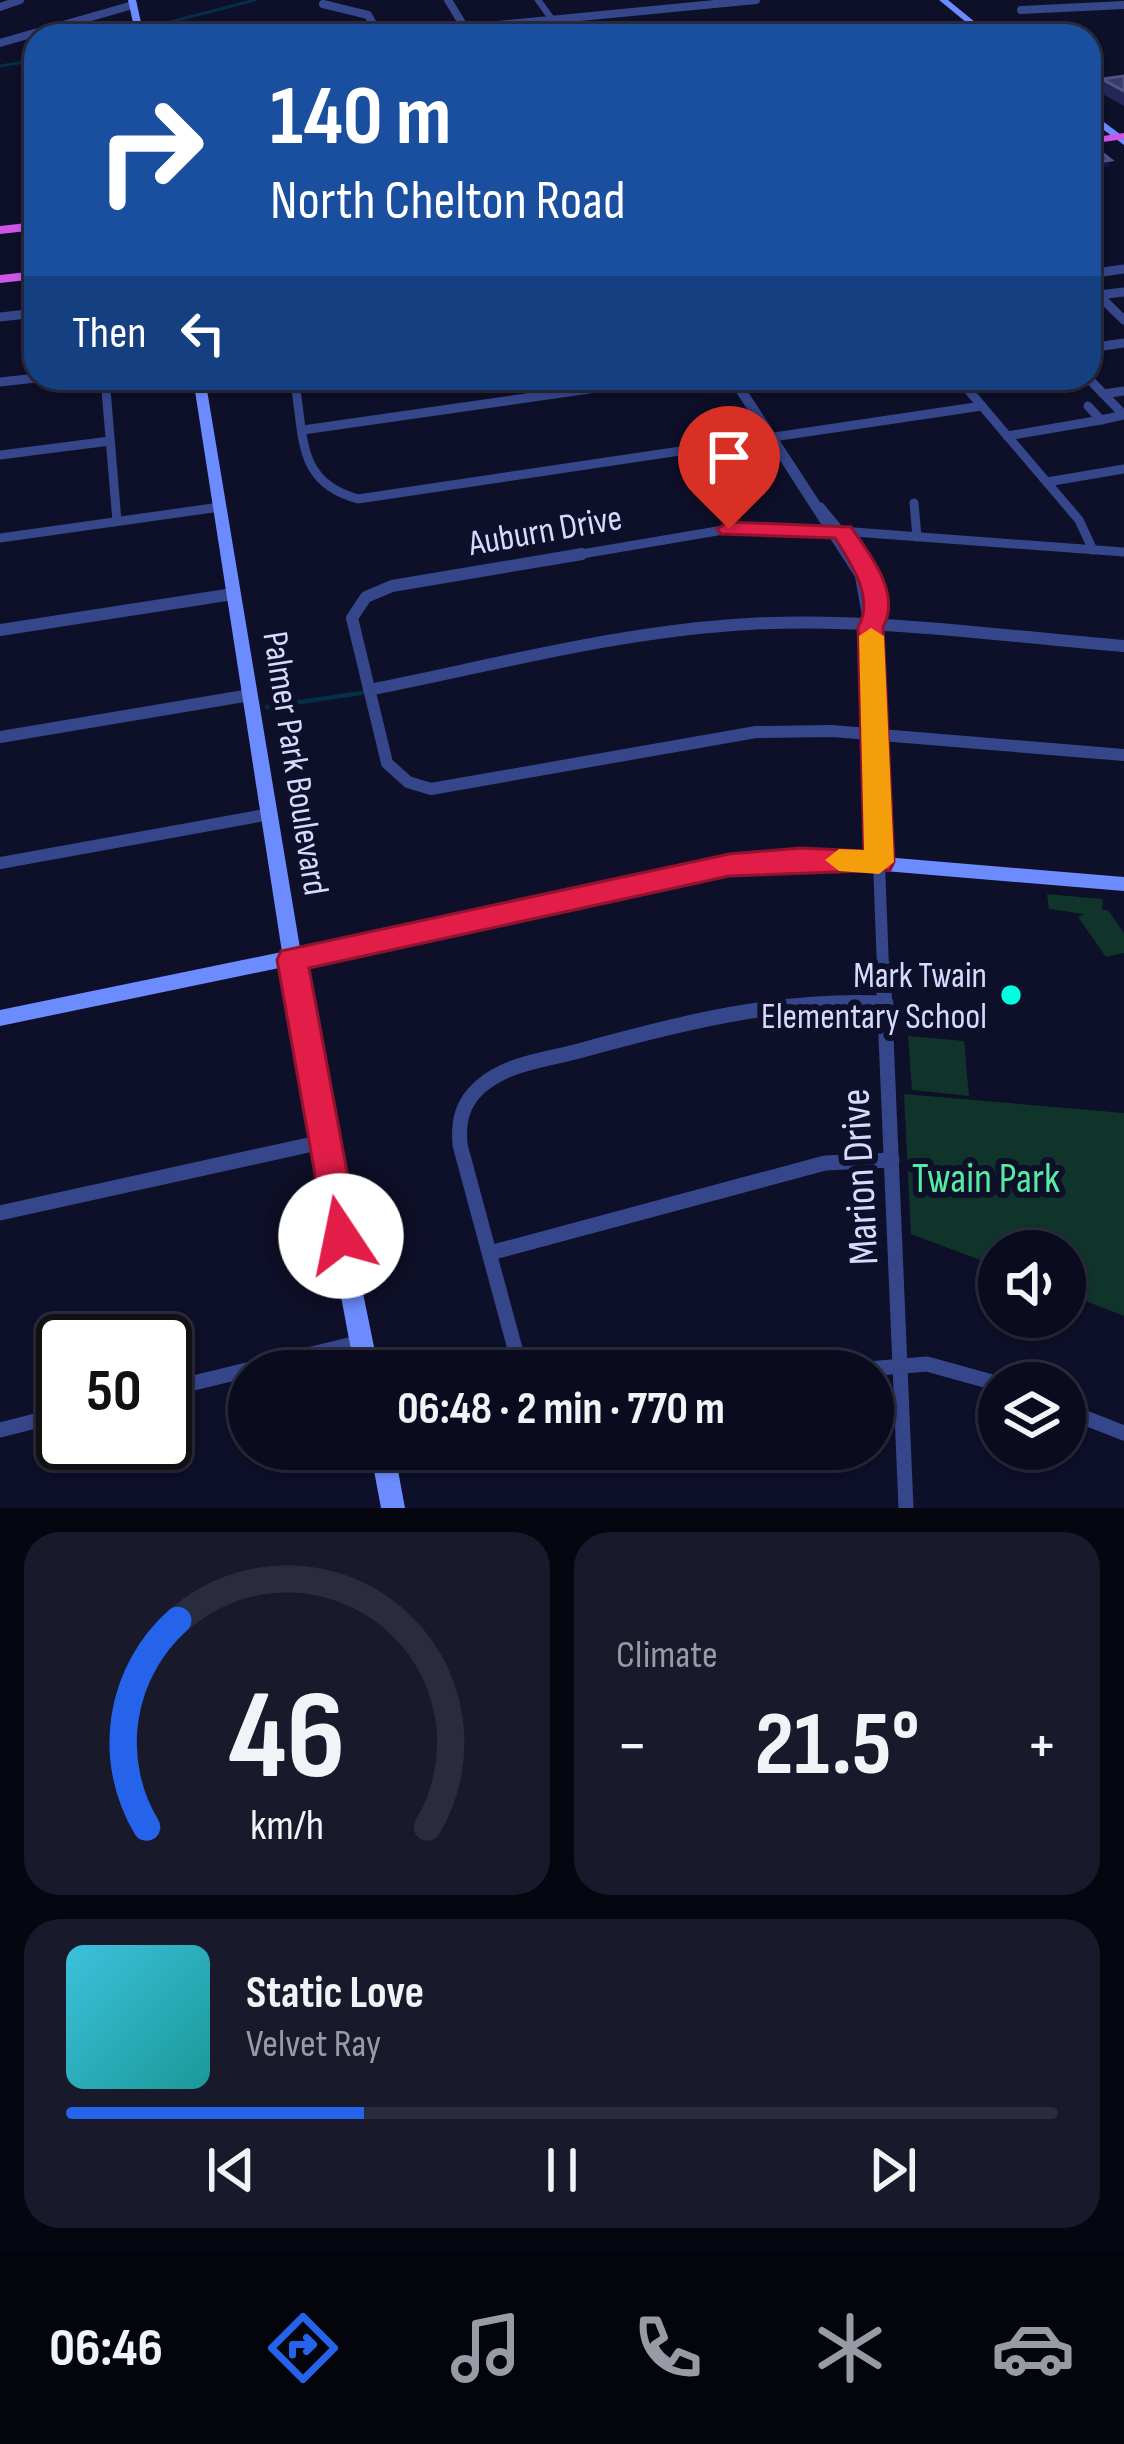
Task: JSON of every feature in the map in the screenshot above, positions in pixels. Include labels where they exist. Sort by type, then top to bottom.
[{"type":"main road","points":[[943,0],[973,24]]},
{"type":"main road","name":"Palmer Park Boulevard","points":[[202,390],[322,1142],[363,1350]]},
{"type":"main road","points":[[0,1018],[729,865],[801,859],[879,862],[1124,884]]},
{"type":"main road","points":[[386,1470],[394,1508]]},
{"type":"street","points":[[0,7],[20,0]]},
{"type":"street","points":[[538,0],[555,24]]},
{"type":"street","points":[[508,24],[756,0]]},
{"type":"street","points":[[327,2],[368,15],[374,24]]},
{"type":"street","points":[[63,24],[132,3]]},
{"type":"street","points":[[1021,10],[1122,3]]},
{"type":"street","points":[[106,390],[117,521]]},
{"type":"street","points":[[296,390],[313,476],[335,494],[379,497],[982,406]]},
{"type":"street","points":[[302,430],[583,390]]},
{"type":"street","name":"Marion Drive","points":[[741,390],[874,584],[877,616],[871,627],[879,862],[906,1508]]},
{"type":"street","points":[[968,390],[1084,528],[1093,550]]},
{"type":"street","points":[[1007,436],[1124,415],[1099,390]]},
{"type":"street","points":[[1103,394],[1124,391]]},
{"type":"street","points":[[1088,406],[1101,420]]},
{"type":"street","points":[[0,455],[110,440]]},
{"type":"street","points":[[1047,482],[1124,470]]},
{"type":"street","points":[[322,505],[335,494]]},
{"type":"street","points":[[914,503],[917,538]]},
{"type":"street","points":[[0,538],[220,507]]},
{"type":"street","name":"Auburn Drive","points":[[369,690],[352,618],[358,603],[380,589],[729,529],[835,531],[1124,552]]},
{"type":"street","points":[[0,630],[233,594]]},
{"type":"street","points":[[1124,646],[771,623],[701,628],[369,690],[391,770],[430,789],[726,735],[807,731],[1124,755]]},
{"type":"street","points":[[0,737],[250,695]]},
{"type":"street","points":[[0,863],[270,814]]},
{"type":"street","points":[[515,1350],[457,1128],[465,1102],[494,1076],[778,1004],[832,999],[886,1003]]},
{"type":"street","points":[[0,1213],[322,1142]]},
{"type":"street","points":[[490,1253],[825,1163],[892,1160]]},
{"type":"street","points":[[192,1383],[361,1342]]},
{"type":"street","points":[[894,1364],[947,1367],[978,1377]]},
{"type":"street","points":[[1086,1418],[1124,1433]]},
{"type":"street","points":[[0,1430],[36,1421]]},
{"type":"green space","points":[[1047,894],[1103,899],[1102,910],[1108,910],[1124,933],[1124,953],[1106,957],[1078,917],[1084,914],[1049,909]]},
{"type":"green space","points":[[908,1036],[964,1041],[969,1096],[912,1090]]},
{"type":"green space","name":"Twain Park","points":[[904,1094],[1124,1113],[1124,1316],[1086,1301],[1086,1230],[978,1230],[978,1259],[911,1234]]},
{"type":"building","points":[[1124,76],[1124,91],[1102,79]]},
{"type":"waterway","points":[[162,24],[255,0]]},
{"type":"waterway","points":[[0,66],[24,62]]},
{"type":"waterway","points":[[267,707],[361,693]]},
{"type":"slow traffic","points":[[839,860],[879,862],[871,636]]},
{"type":"place","name":"Mark Twain Elementary School","points":[[1011,995]]},
{"type":"route","points":[[341,1236],[292,960],[729,865],[801,859],[879,862],[871,627],[877,616],[870,573],[842,532],[729,529]]}]
